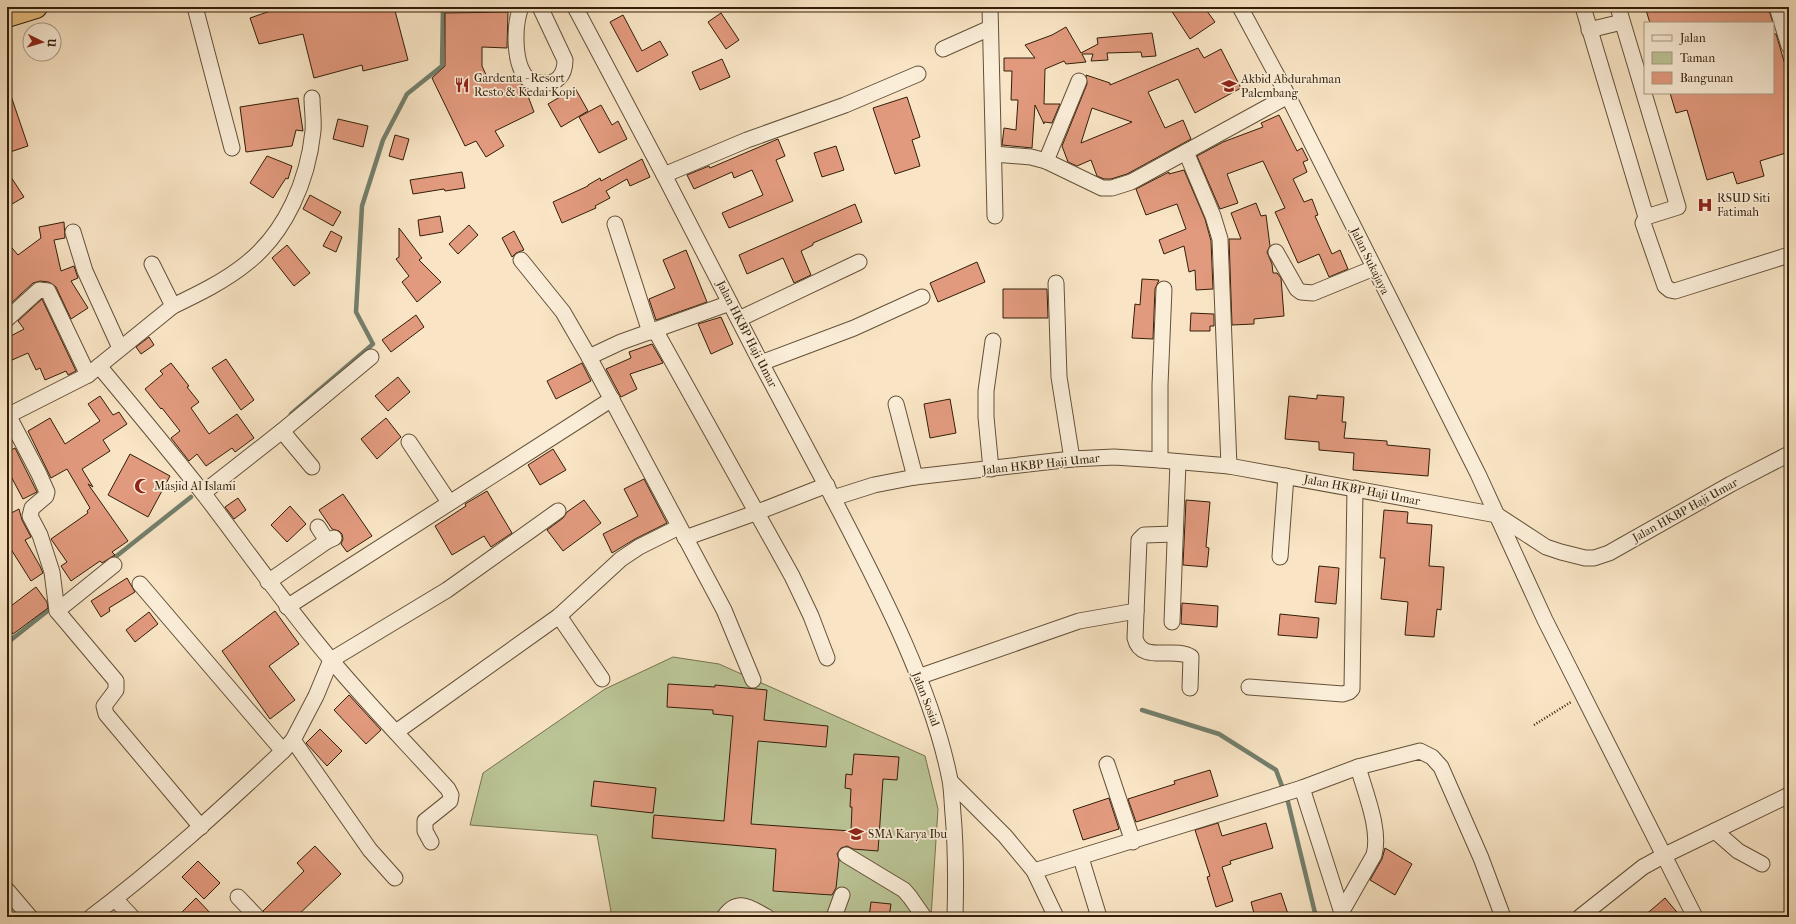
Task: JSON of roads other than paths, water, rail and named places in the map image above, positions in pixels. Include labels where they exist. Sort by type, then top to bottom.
[{"type":"highway","points":[[7,16],[36,7]]},
{"type":"street","points":[[194,7],[232,148]]},
{"type":"street","points":[[521,7],[516,35],[517,56],[522,71],[527,79],[534,83],[550,83],[556,81],[562,75],[565,68],[565,60],[540,7]]},
{"type":"street","name":"Jalan HKBP Haji Umar","points":[[575,7],[664,174],[761,363],[830,491],[874,485],[915,477],[1072,459],[1114,458],[1160,460],[1229,466],[1497,515],[1546,547],[1585,558],[1602,556],[1731,484],[1789,454]]},
{"type":"street","points":[[990,7],[995,216]]},
{"type":"street","name":"Jalan Sukajaya","points":[[1240,7],[1288,96],[1497,515],[1545,620],[1582,695],[1695,917]]},
{"type":"street","points":[[1583,7],[1646,217],[1643,223],[1665,286],[1675,292],[1789,255]]},
{"type":"street","points":[[1618,7],[1678,207],[1646,217]]},
{"type":"street","points":[[1778,7],[1789,46]]},
{"type":"street","points":[[1589,30],[1622,22]]},
{"type":"street","points":[[944,49],[990,28]]},
{"type":"street","points":[[664,174],[747,140],[845,105],[918,74]]},
{"type":"street","points":[[1046,161],[1079,81]]},
{"type":"street","points":[[994,154],[1031,156],[1046,161],[1091,184],[1106,188],[1131,182],[1288,96]]},
{"type":"street","points":[[201,827],[106,714],[104,706],[116,690],[116,681],[56,605],[52,572],[40,535],[30,516],[32,508],[44,498],[46,492],[39,474],[8,415],[93,371],[173,306],[202,292],[247,263],[266,245],[284,221],[296,197],[307,163],[313,130],[312,98]]},
{"type":"street","points":[[1186,152],[1213,216],[1220,239],[1229,466]]},
{"type":"street","points":[[615,224],[652,331],[758,512],[792,576],[811,616],[827,658]]},
{"type":"street","points":[[74,232],[85,271],[120,348]]},
{"type":"street","points":[[1276,252],[1297,289],[1308,294],[1313,294],[1374,268]]},
{"type":"street","points":[[521,260],[563,312],[589,357],[724,610],[753,680]]},
{"type":"street","points":[[739,319],[859,262]]},
{"type":"street","points":[[152,264],[173,306]]},
{"type":"street","points":[[1056,283],[1059,377],[1072,459]]},
{"type":"street","points":[[1160,460],[1164,289]]},
{"type":"street","points":[[7,319],[39,290],[48,291],[93,371],[203,493],[268,582],[331,660],[372,708],[396,732],[450,792],[451,798],[447,804],[424,821],[425,830],[431,842]]},
{"type":"street","points":[[761,363],[854,328],[922,297]]},
{"type":"street","points":[[589,357],[621,342],[730,303]]},
{"type":"street","points":[[991,469],[986,417],[986,391],[993,341]]},
{"type":"street","points":[[203,493],[282,431],[371,357]]},
{"type":"street","points":[[288,606],[449,502],[612,400]]},
{"type":"street","points":[[896,404],[915,477]]},
{"type":"street","points":[[282,431],[312,467]]},
{"type":"street","points":[[409,442],[449,502]]},
{"type":"street","points":[[1172,622],[1178,462]]},
{"type":"street","points":[[1280,556],[1286,476]]},
{"type":"street","points":[[1249,687],[1343,694],[1350,692],[1352,689],[1355,488]]},
{"type":"street","points":[[396,732],[559,616],[621,559],[639,547],[682,532],[830,491]]},
{"type":"street","name":"Jalan Sosial","points":[[830,491],[860,551],[918,677],[939,733],[951,782],[956,853],[955,917]]},
{"type":"street","points":[[91,917],[115,899],[201,827],[288,746],[316,696],[331,660],[447,590],[558,511]]},
{"type":"street","points":[[268,582],[330,539],[318,527]]},
{"type":"street","points":[[1175,534],[1146,535],[1140,538],[1135,638],[1138,647],[1144,651],[1178,654],[1191,657],[1190,688]]},
{"type":"street","points":[[56,605],[114,565]]},
{"type":"street","points":[[140,584],[288,746],[370,850],[395,878]]},
{"type":"street","points":[[918,677],[1079,621],[1136,611]]},
{"type":"street","points":[[559,616],[602,679]]},
{"type":"street","points":[[1034,871],[1133,842],[1302,788],[1358,767],[1420,751],[1432,757],[1441,767],[1481,858],[1503,917]]},
{"type":"street","points":[[1107,764],[1133,842]]},
{"type":"street","points":[[1343,914],[1374,855],[1376,848],[1377,838],[1373,820],[1358,767]]},
{"type":"street","points":[[951,782],[1005,836],[1034,871],[1056,917]]},
{"type":"street","points":[[1302,788],[1343,914]]},
{"type":"street","points":[[1580,917],[1643,867],[1789,795]]},
{"type":"street","points":[[1715,831],[1738,851],[1762,864]]},
{"type":"street","points":[[846,855],[904,890],[924,917]]},
{"type":"street","points":[[1081,858],[1099,917]]},
{"type":"street","points":[[7,890],[30,917]]},
{"type":"street","points":[[834,917],[842,894]]},
{"type":"street","points":[[238,897],[258,917]]},
{"type":"street","points":[[115,899],[132,917]]},
{"type":"street","points":[[724,917],[728,911],[738,905],[751,909],[767,917]]},
{"type":"waterway","points":[[291,414],[373,344],[356,312],[362,206],[383,140],[407,94],[442,66],[443,7]]},
{"type":"waterway","points":[[109,562],[191,497]]},
{"type":"waterway","points":[[7,643],[50,609]]},
{"type":"waterway","points":[[1142,710],[1219,734],[1276,770],[1288,802],[1316,917]]},
{"type":"place","name":"Gardenta - Resort Resto & Kedai Kopi","points":[[462,85]]},
{"type":"place","name":"Akbid Abdurahman Palembang","points":[[1229,86]]},
{"type":"place","name":"RSUD Siti Fatimah","points":[[1705,205]]},
{"type":"place","name":"Masjid Al Islami","points":[[142,486]]},
{"type":"place","name":"SMA Karya Ibu","points":[[856,834]]}]
